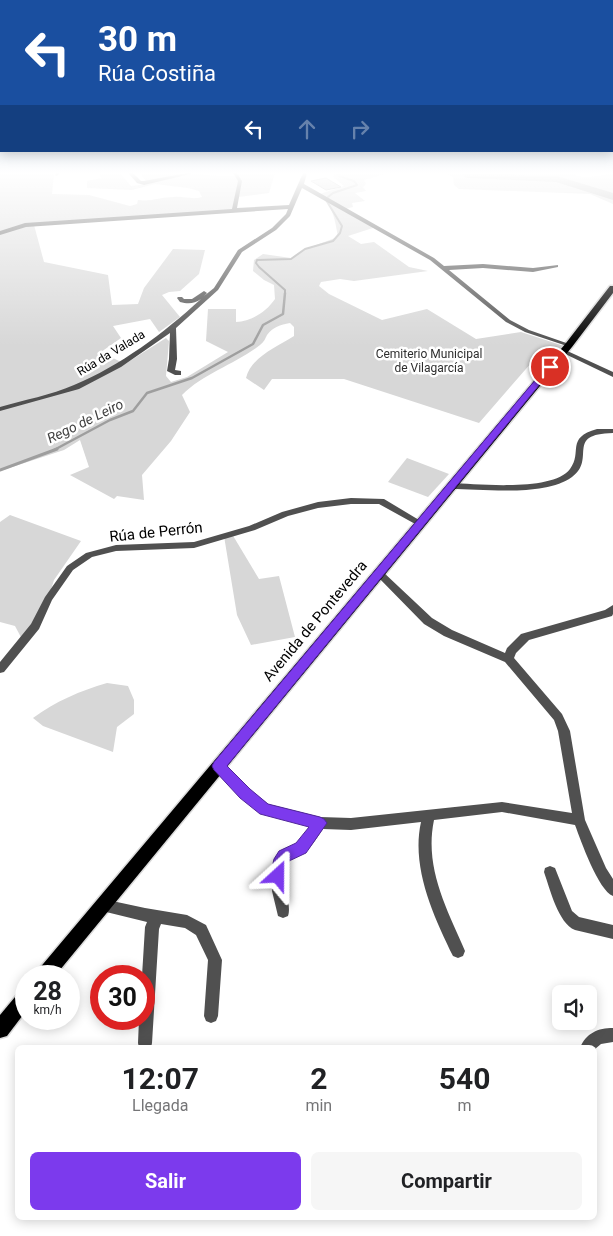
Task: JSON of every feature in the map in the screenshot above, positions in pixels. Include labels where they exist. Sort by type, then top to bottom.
[{"type":"main road","name":"Avenida de Pontevedra","points":[[53,965],[566,348],[613,288]]},
{"type":"main road","points":[[0,1029],[15,1011]]},
{"type":"street","name":"Rúa da Valada","points":[[0,409],[76,387],[118,365],[173,328],[199,307],[216,289],[240,251],[270,231]]},
{"type":"street","points":[[383,231],[432,258],[508,321],[566,348],[613,375]]},
{"type":"street","points":[[444,268],[483,266],[533,270],[556,266]]},
{"type":"street","name":"Rúa da Valada","points":[[180,298],[182,301],[198,300],[227,272]]},
{"type":"street","points":[[173,328],[171,371],[178,373]]},
{"type":"street","points":[[451,486],[521,488],[560,478],[570,474],[575,468],[584,436],[602,430],[613,431]]},
{"type":"street","name":"Rúa de Perrón","points":[[0,669],[35,626],[48,599],[70,568],[89,555],[116,548],[194,545],[252,528],[284,514],[318,505],[351,501],[380,501],[420,523]]},
{"type":"street","points":[[379,573],[428,621],[448,633],[509,659],[558,717],[564,731],[579,820],[601,872],[613,890]]},
{"type":"street","points":[[509,659],[511,651],[525,638],[608,613],[613,609]]},
{"type":"street","points":[[218,766],[264,809],[320,823],[351,824],[502,807],[579,820]]},
{"type":"street","points":[[429,815],[424,828],[431,884],[449,934],[458,951]]},
{"type":"street","points":[[283,910],[279,891],[279,864],[284,856],[301,848],[320,823]]},
{"type":"street","points":[[550,872],[567,915],[575,923],[613,932]]},
{"type":"street","points":[[103,904],[187,922],[201,930],[215,960],[211,1016]]},
{"type":"street","points":[[145,1043],[152,927],[158,917]]},
{"type":"street","points":[[588,1045],[590,1041],[605,1035],[613,1035]]},
{"type":"green space","name":"Cemiterio Municipal de Vilagarcía","points":[[0,231],[36,231],[44,262],[108,275],[112,305],[138,304],[144,288],[173,249],[205,250],[199,274],[180,291],[162,295],[180,317],[159,332],[150,319],[113,326],[121,338],[101,352],[125,364],[166,338],[169,341],[166,376],[171,382],[187,377],[228,352],[206,341],[208,309],[236,309],[236,322],[248,320],[258,315],[275,299],[274,285],[253,271],[254,260],[263,254],[291,258],[305,249],[338,237],[337,231],[365,231],[348,236],[361,244],[374,242],[409,267],[428,271],[354,281],[340,279],[321,282],[319,286],[329,294],[382,320],[427,309],[476,339],[521,332],[567,347],[550,367],[532,362],[479,423],[344,379],[272,379],[264,390],[246,378],[253,364],[259,358],[294,336],[294,327],[290,323],[274,328],[263,342],[251,352],[200,381],[182,395],[190,412],[171,441],[142,475],[144,500],[117,496],[114,499],[70,475],[89,467],[80,440],[64,450],[0,471]]},
{"type":"green space","points":[[407,458],[449,474],[428,497],[388,482]]},
{"type":"green space","points":[[10,515],[81,541],[54,580],[48,599],[23,641],[15,626],[0,622],[0,522]]},
{"type":"green space","points":[[232,534],[259,579],[279,576],[295,637],[251,645],[237,615],[224,536]]},
{"type":"green space","points":[[107,683],[128,686],[134,700],[134,714],[117,727],[113,752],[43,726],[33,718],[50,706],[68,697]]},
{"type":"waterway","name":"Rego de Leiro","points":[[285,293],[285,290],[259,267],[256,263],[257,260],[291,259],[305,249],[333,241],[341,231]]},
{"type":"waterway","name":"Rego de Leiro","points":[[54,450],[110,420],[133,411],[147,393],[192,378],[253,344],[263,325],[283,314],[285,293]]},
{"type":"waterway","name":"Rego de Leiro","points":[[0,470],[57,449]]},
{"type":"route","points":[[278,876],[279,864],[284,856],[301,848],[320,823],[264,809],[218,766],[550,367]]}]
